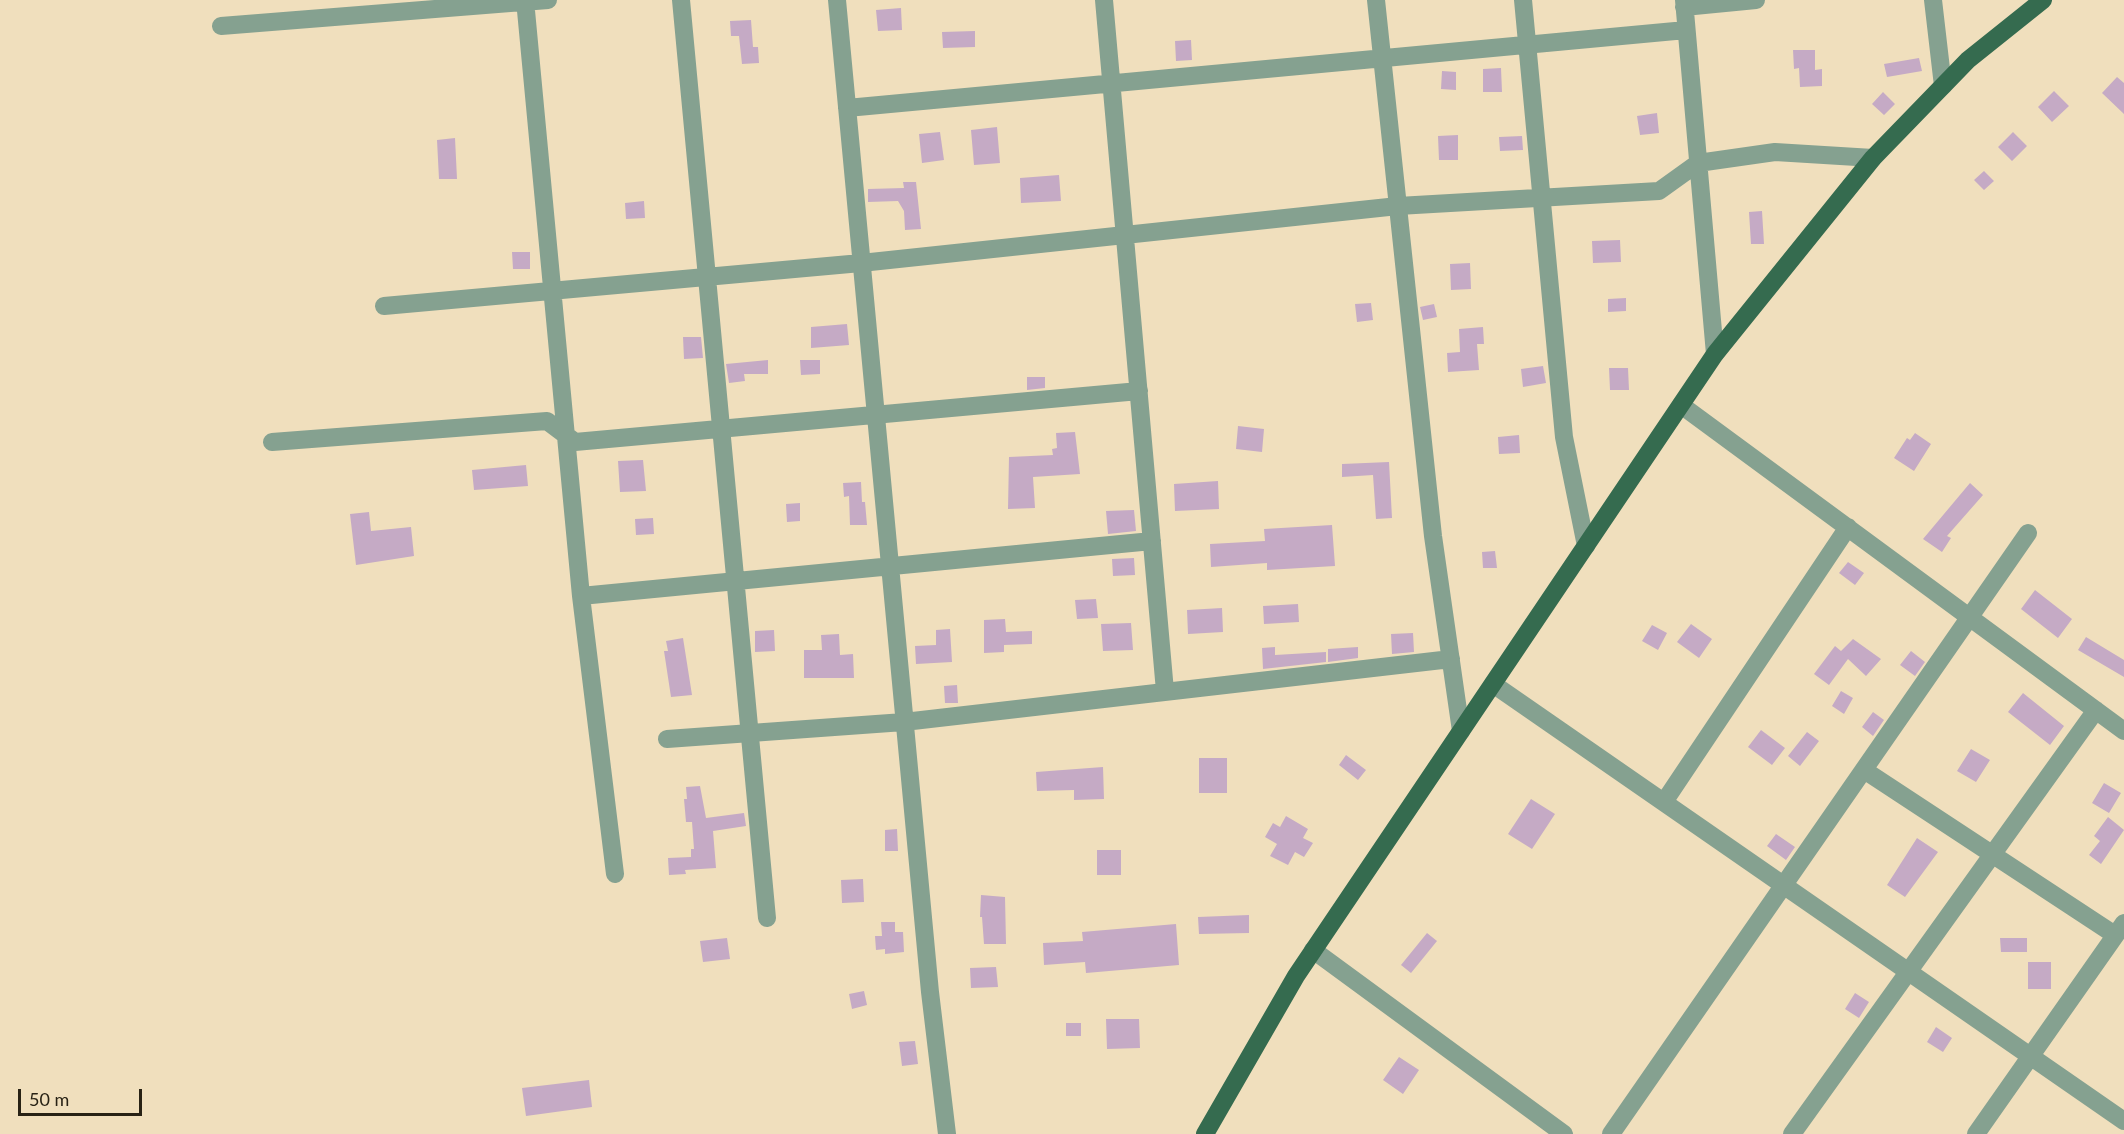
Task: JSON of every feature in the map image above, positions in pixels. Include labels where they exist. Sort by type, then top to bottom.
[{"type":"main road","points":[[1205,1134],[1313,950],[1715,354],[1873,158],[1968,60],[2043,0]]},
{"type":"street","points":[[221,26],[548,0]]},
{"type":"street","points":[[681,0],[767,918]]},
{"type":"street","points":[[837,0],[930,992],[947,1134]]},
{"type":"street","points":[[1104,0],[1165,692]]},
{"type":"street","points":[[1376,0],[1433,536],[1461,731]]},
{"type":"street","points":[[1523,0],[1564,437],[1586,546]]},
{"type":"street","points":[[1715,354],[1684,4],[1755,0]]},
{"type":"street","points":[[1933,0],[1943,86]]},
{"type":"street","points":[[525,1],[581,596],[615,874]]},
{"type":"street","points":[[847,108],[1686,30]]},
{"type":"street","points":[[384,306],[861,263],[1398,206],[1659,191],[1698,163],[1775,152],[1873,158]]},
{"type":"street","points":[[272,442],[547,421],[575,442],[1139,391]]},
{"type":"street","points":[[1681,405],[2124,731]]},
{"type":"street","points":[[1664,802],[1848,527]]},
{"type":"street","points":[[1611,1134],[2028,533]]},
{"type":"street","points":[[581,596],[1152,542]]},
{"type":"street","points":[[667,739],[904,722],[1450,659]]},
{"type":"street","points":[[1493,684],[2124,1121]]},
{"type":"street","points":[[1792,1134],[2096,710]]},
{"type":"street","points":[[1863,770],[1993,854],[2120,929],[1976,1134]]},
{"type":"street","points":[[1313,950],[1564,1134]]},
{"type":"building","points":[[901,8],[902,30],[878,31],[876,10]]},
{"type":"building","points":[[751,20],[753,47],[758,47],[759,63],[742,64],[739,36],[731,36],[730,21]]},
{"type":"building","points":[[975,31],[975,47],[943,48],[942,32]]},
{"type":"building","points":[[1191,40],[1192,60],[1176,61],[1175,41]]},
{"type":"building","points":[[1793,50],[1815,50],[1815,70],[1822,69],[1822,86],[1800,87],[1799,68],[1794,69]]},
{"type":"building","points":[[1919,58],[1922,71],[1887,77],[1884,64]]},
{"type":"building","points":[[1501,68],[1502,92],[1483,92],[1483,69]]},
{"type":"building","points":[[1442,71],[1456,72],[1456,90],[1441,89]]},
{"type":"building","points":[[2117,77],[2124,83],[2124,114],[2102,93]]},
{"type":"building","points":[[2054,91],[2069,106],[2052,122],[2038,107]]},
{"type":"building","points":[[1883,92],[1895,104],[1884,115],[1872,104]]},
{"type":"building","points":[[1657,113],[1659,133],[1640,135],[1637,116]]},
{"type":"building","points":[[997,127],[1000,163],[974,165],[971,130]]},
{"type":"building","points":[[940,132],[944,160],[922,163],[919,134]]},
{"type":"building","points":[[2013,132],[2027,146],[2012,161],[1998,147]]},
{"type":"building","points":[[1458,135],[1458,160],[1439,160],[1438,136]]},
{"type":"building","points":[[1522,136],[1523,150],[1500,151],[1499,137]]},
{"type":"building","points":[[455,138],[457,179],[439,179],[437,140]]},
{"type":"building","points":[[1984,171],[1994,181],[1984,190],[1974,180]]},
{"type":"building","points":[[1059,175],[1061,201],[1021,203],[1020,178]]},
{"type":"building","points":[[903,182],[916,182],[921,229],[905,230],[904,211],[898,201],[868,202],[868,189],[904,188]]},
{"type":"building","points":[[644,201],[645,218],[626,219],[625,203]]},
{"type":"building","points":[[1762,211],[1764,244],[1751,244],[1749,212]]},
{"type":"building","points":[[1620,240],[1621,262],[1593,263],[1592,241]]},
{"type":"building","points":[[512,252],[530,252],[530,269],[513,269]]},
{"type":"building","points":[[1470,263],[1471,289],[1451,290],[1450,264]]},
{"type":"building","points":[[1626,298],[1626,311],[1608,312],[1608,299]]},
{"type":"building","points":[[1371,303],[1373,320],[1357,322],[1355,304]]},
{"type":"building","points":[[1434,304],[1437,317],[1423,320],[1420,307]]},
{"type":"building","points":[[847,324],[849,345],[811,348],[811,327]]},
{"type":"building","points":[[1483,327],[1484,344],[1477,344],[1479,370],[1448,372],[1447,353],[1460,352],[1459,329]]},
{"type":"building","points":[[683,337],[701,337],[703,358],[684,359]]},
{"type":"building","points":[[768,360],[768,374],[744,374],[745,381],[729,383],[726,364]]},
{"type":"building","points":[[800,360],[820,360],[820,374],[801,375]]},
{"type":"building","points":[[1543,366],[1546,383],[1523,387],[1521,369]]},
{"type":"building","points":[[1609,368],[1628,368],[1629,390],[1610,390]]},
{"type":"building","points":[[1027,377],[1045,377],[1045,388],[1027,390]]},
{"type":"building","points":[[1238,426],[1264,429],[1262,452],[1236,449]]},
{"type":"building","points":[[1075,432],[1080,474],[1033,477],[1035,508],[1008,509],[1009,457],[1053,455],[1052,449],[1057,448],[1056,433]]},
{"type":"building","points":[[1915,433],[1931,444],[1914,471],[1894,458],[1907,438],[1910,440]]},
{"type":"building","points":[[1519,435],[1520,453],[1499,454],[1498,437]]},
{"type":"building","points":[[643,460],[646,491],[620,492],[618,461]]},
{"type":"building","points":[[1389,462],[1392,518],[1376,519],[1373,475],[1342,477],[1342,464]]},
{"type":"building","points":[[526,465],[528,486],[474,490],[472,470]]},
{"type":"building","points":[[1218,481],[1219,509],[1175,511],[1174,484]]},
{"type":"building","points":[[861,482],[867,525],[850,525],[849,496],[844,497],[843,483]]},
{"type":"building","points":[[1970,483],[1983,495],[1947,536],[1951,538],[1942,552],[1923,539]]},
{"type":"building","points":[[800,503],[800,521],[787,522],[786,504]]},
{"type":"building","points":[[1134,510],[1136,531],[1108,534],[1106,511]]},
{"type":"building","points":[[369,512],[371,531],[411,527],[414,556],[356,565],[350,514]]},
{"type":"building","points":[[653,518],[654,534],[636,535],[635,519]]},
{"type":"building","points":[[1332,525],[1335,566],[1267,570],[1267,563],[1211,567],[1210,544],[1265,541],[1264,529]]},
{"type":"building","points":[[1495,551],[1497,568],[1483,568],[1482,552]]},
{"type":"building","points":[[1134,558],[1135,575],[1113,576],[1112,559]]},
{"type":"building","points":[[1848,562],[1864,573],[1855,585],[1839,573]]},
{"type":"building","points":[[2035,590],[2072,619],[2058,638],[2021,609]]},
{"type":"building","points":[[1096,599],[1098,618],[1077,619],[1075,600]]},
{"type":"building","points":[[1298,604],[1299,622],[1264,624],[1263,606]]},
{"type":"building","points":[[1222,608],[1223,632],[1188,634],[1187,610]]},
{"type":"building","points":[[1005,619],[1006,632],[1032,631],[1032,644],[1004,645],[1004,652],[984,653],[984,620]]},
{"type":"building","points":[[1131,623],[1133,650],[1103,651],[1101,624]]},
{"type":"building","points":[[1691,624],[1712,639],[1699,658],[1677,642]]},
{"type":"building","points":[[1652,625],[1667,633],[1658,650],[1642,641]]},
{"type":"building","points":[[950,629],[952,662],[916,664],[915,646],[936,645],[936,630]]},
{"type":"building","points":[[774,630],[775,651],[755,652],[755,631]]},
{"type":"building","points":[[1413,633],[1414,652],[1392,654],[1391,634]]},
{"type":"building","points":[[839,634],[840,655],[853,654],[854,678],[804,678],[804,650],[822,650],[821,635]]},
{"type":"building","points":[[2086,637],[2124,660],[2124,677],[2078,650]]},
{"type":"building","points":[[683,638],[692,695],[671,697],[664,651],[668,651],[666,641]]},
{"type":"building","points":[[1853,639],[1881,659],[1866,676],[1848,659],[1829,685],[1814,674],[1835,646],[1841,651]]},
{"type":"building","points":[[1275,647],[1275,655],[1326,652],[1326,662],[1263,669],[1262,648]]},
{"type":"building","points":[[1358,647],[1358,658],[1328,662],[1328,649]]},
{"type":"building","points":[[1911,651],[1925,662],[1915,676],[1900,665]]},
{"type":"building","points":[[957,685],[958,703],[945,703],[944,686]]},
{"type":"building","points":[[1841,691],[1853,698],[1844,714],[1832,706]]},
{"type":"building","points":[[2023,693],[2064,726],[2050,745],[2008,712]]},
{"type":"building","points":[[1873,712],[1884,720],[1873,736],[1862,727]]},
{"type":"building","points":[[1761,730],[1785,748],[1772,765],[1748,747]]},
{"type":"building","points":[[1807,732],[1819,741],[1800,766],[1788,756]]},
{"type":"building","points":[[1971,749],[1990,760],[1976,782],[1957,771]]},
{"type":"building","points":[[1346,755],[1366,770],[1358,780],[1339,765]]},
{"type":"building","points":[[1199,758],[1227,758],[1227,793],[1199,793]]},
{"type":"building","points":[[1103,767],[1104,799],[1074,800],[1074,790],[1037,791],[1036,772]]},
{"type":"building","points":[[2104,783],[2121,793],[2109,813],[2092,803]]},
{"type":"building","points":[[700,786],[706,818],[744,813],[746,826],[713,831],[716,868],[685,870],[686,874],[669,875],[668,858],[691,857],[691,849],[694,849],[692,822],[686,822],[684,799],[687,799],[686,787]]},
{"type":"building","points":[[1531,799],[1555,814],[1532,849],[1508,834]]},
{"type":"building","points":[[1286,816],[1308,829],[1303,838],[1313,843],[1304,857],[1295,852],[1288,865],[1270,856],[1277,844],[1265,837],[1273,823],[1280,827]]},
{"type":"building","points":[[2108,817],[2124,830],[2101,864],[2089,855],[2100,841],[2094,836]]},
{"type":"building","points":[[897,829],[898,851],[885,851],[885,830]]},
{"type":"building","points":[[1776,834],[1795,847],[1786,860],[1767,846]]},
{"type":"building","points":[[1917,838],[1938,852],[1905,897],[1887,885]]},
{"type":"building","points":[[1097,850],[1121,850],[1121,875],[1097,875]]},
{"type":"building","points":[[863,879],[864,902],[842,903],[841,880]]},
{"type":"building","points":[[981,895],[1005,897],[1006,944],[984,944],[982,917],[980,917]]},
{"type":"building","points":[[1249,915],[1249,933],[1199,934],[1198,917]]},
{"type":"building","points":[[881,922],[895,922],[895,932],[903,932],[904,952],[885,954],[885,949],[876,950],[875,936],[882,936]]},
{"type":"building","points":[[1176,924],[1179,965],[1086,973],[1085,962],[1044,965],[1043,943],[1083,941],[1082,932]]},
{"type":"building","points":[[1427,933],[1437,941],[1411,973],[1401,965]]},
{"type":"building","points":[[727,938],[730,959],[703,962],[700,941]]},
{"type":"building","points":[[2000,938],[2027,938],[2027,952],[2001,952]]},
{"type":"building","points":[[2028,962],[2051,962],[2051,989],[2028,989]]},
{"type":"building","points":[[996,967],[998,987],[971,988],[970,968]]},
{"type":"building","points":[[864,991],[867,1005],[852,1009],[849,994]]},
{"type":"building","points":[[1855,993],[1869,1002],[1859,1018],[1845,1009]]},
{"type":"building","points":[[1106,1019],[1139,1019],[1140,1048],[1107,1049]]},
{"type":"building","points":[[1066,1023],[1081,1023],[1081,1036],[1066,1036]]},
{"type":"building","points":[[1936,1027],[1952,1038],[1943,1052],[1927,1042]]},
{"type":"building","points":[[915,1041],[918,1064],[902,1066],[899,1042]]},
{"type":"building","points":[[1399,1057],[1419,1070],[1403,1094],[1383,1080]]},
{"type":"building","points":[[589,1080],[592,1107],[526,1116],[522,1088]]}]
